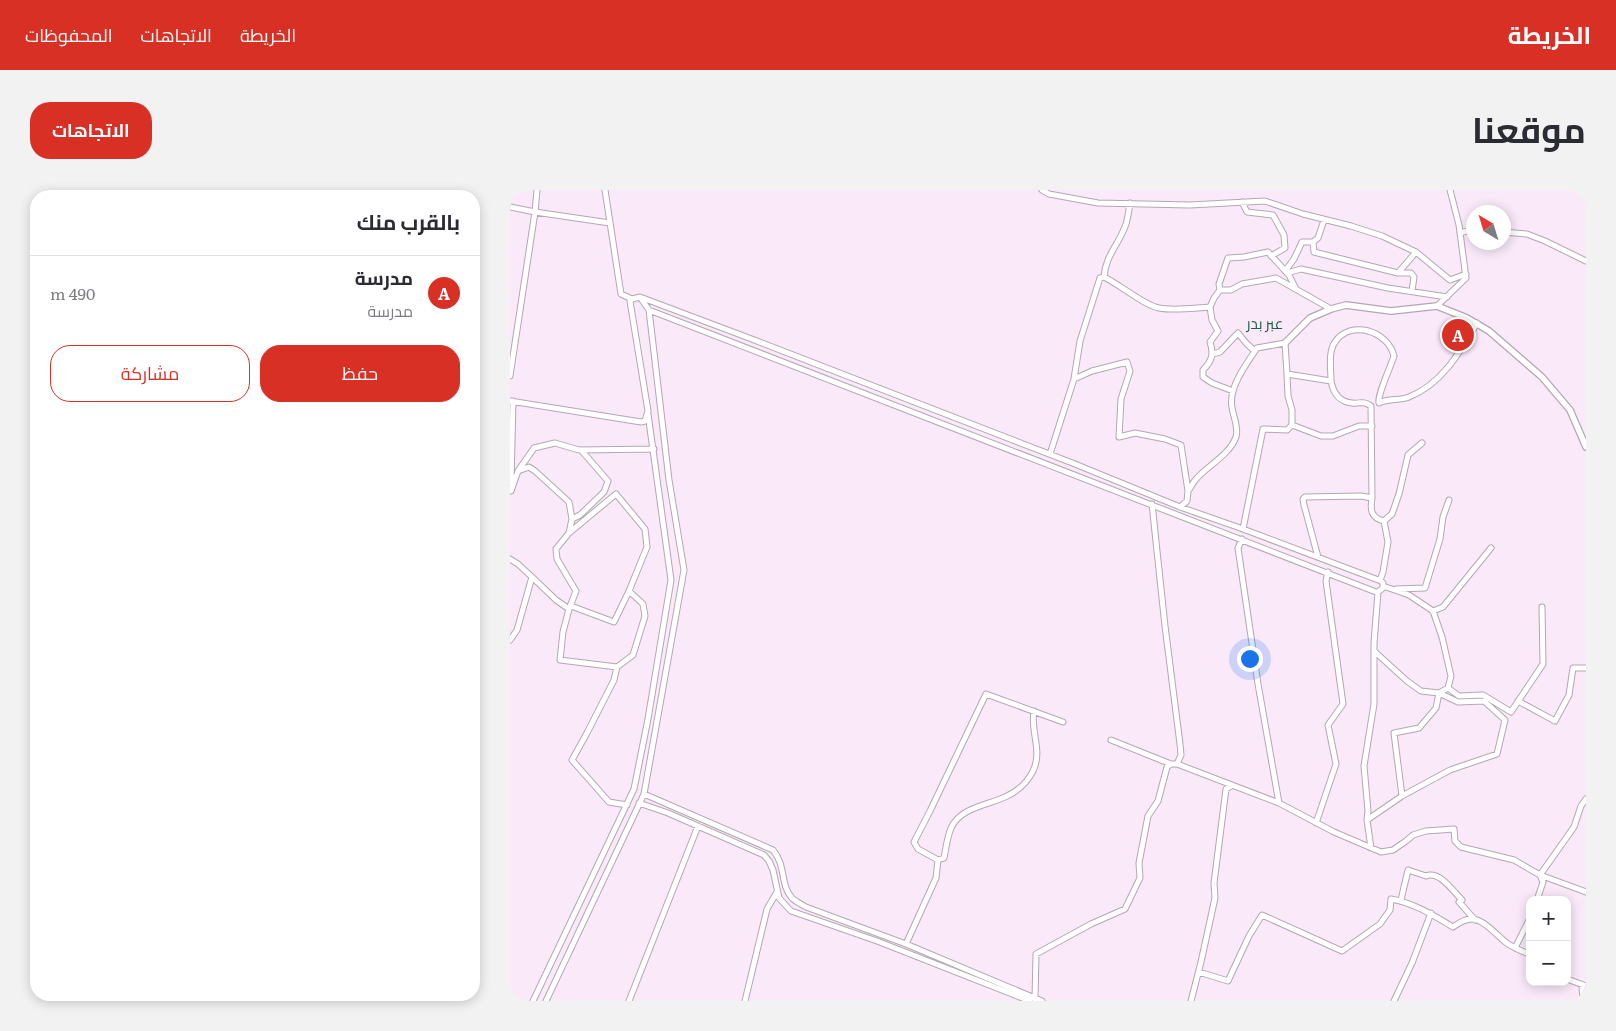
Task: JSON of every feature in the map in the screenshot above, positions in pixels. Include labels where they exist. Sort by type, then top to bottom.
[{"type":"street","points":[[510,376],[537,190]]},
{"type":"street","points":[[605,190],[621,294],[632,299],[640,297],[749,338],[1050,454],[1180,507],[1380,580],[1383,586]]},
{"type":"street","points":[[1042,190],[1049,194],[1098,203],[1190,204],[1265,201],[1324,220],[1375,233],[1416,252],[1450,280],[1466,274]]},
{"type":"street","points":[[1437,306],[1466,278],[1460,233],[1450,190]]},
{"type":"street","points":[[1242,202],[1247,212],[1274,215],[1284,236],[1285,248],[1271,256]]},
{"type":"street","points":[[1050,454],[1074,379],[1080,341],[1100,278],[1104,276],[1105,267],[1126,224],[1130,204]]},
{"type":"street","points":[[510,207],[610,223]]},
{"type":"street","points":[[1286,272],[1302,242],[1313,242],[1318,238],[1324,220]]},
{"type":"street","points":[[1460,233],[1466,231]]},
{"type":"street","points":[[1511,233],[1527,234],[1586,261]]},
{"type":"street","points":[[1313,242],[1314,252],[1398,273],[1412,273],[1414,275],[1412,291]]},
{"type":"street","points":[[1232,391],[1203,377],[1203,370],[1209,364],[1213,354],[1210,342],[1218,331],[1212,320],[1210,307],[1220,290],[1219,284],[1228,258],[1268,252],[1286,272],[1295,288]]},
{"type":"street","points":[[1398,273],[1416,252]]},
{"type":"street","points":[[1286,272],[1301,269],[1388,288],[1446,297]]},
{"type":"street","points":[[1104,276],[1157,308],[1210,307]]},
{"type":"street","points":[[1220,290],[1232,290],[1242,284],[1276,278],[1331,308]]},
{"type":"street","points":[[546,1001],[644,794],[684,570],[669,480],[649,310],[640,297]]},
{"type":"street","points":[[533,1001],[634,789],[648,719],[671,580],[654,449],[629,306],[632,299]]},
{"type":"street","points":[[1188,491],[1196,479],[1231,446],[1237,435],[1231,405],[1232,391],[1238,377],[1257,348],[1285,343],[1310,318],[1331,308],[1346,305],[1390,311],[1437,306],[1467,318],[1489,331],[1542,377],[1570,410],[1586,447]]},
{"type":"street","points":[[649,310],[1378,592]]},
{"type":"street","points":[[1384,521],[1378,520],[1373,516],[1370,507],[1372,498],[1371,406],[1365,402],[1351,403],[1340,400],[1333,390],[1330,358],[1334,343],[1345,332],[1356,329],[1374,332],[1388,342],[1394,356],[1378,397],[1379,403],[1408,397],[1426,388],[1454,361],[1477,324]]},
{"type":"street","points":[[1213,354],[1220,352],[1238,333],[1255,351]]},
{"type":"street","points":[[1243,529],[1263,429],[1287,430],[1292,425],[1292,410],[1288,396],[1285,343]]},
{"type":"street","points":[[1074,379],[1092,370],[1127,362],[1130,371],[1121,399],[1119,437],[1135,433],[1165,439],[1181,445],[1188,491],[1187,501],[1180,507]]},
{"type":"street","points":[[1287,374],[1331,381]]},
{"type":"street","points":[[511,492],[512,401],[642,422],[645,421],[648,411]]},
{"type":"street","points":[[1292,425],[1321,436],[1333,436],[1359,426],[1372,426]]},
{"type":"street","points":[[1384,521],[1392,514],[1400,494],[1408,455],[1422,443]]},
{"type":"street","points":[[511,492],[518,471],[534,448],[555,444],[581,450],[654,449]]},
{"type":"street","points":[[572,519],[580,515],[604,492],[608,481],[581,450]]},
{"type":"street","points":[[518,471],[529,467],[535,470],[569,502],[572,519],[569,534]]},
{"type":"street","points":[[510,559],[518,564],[556,600],[570,608],[614,622],[647,547],[645,529],[616,494],[569,534],[556,549],[557,559],[576,591],[570,608],[563,632],[560,660],[617,667]]},
{"type":"street","points":[[1318,557],[1303,499],[1305,497],[1361,496],[1372,498]]},
{"type":"street","points":[[1393,589],[1425,588],[1440,539],[1443,517],[1449,500]]},
{"type":"street","points":[[1033,1000],[1036,954],[1091,924],[1125,909],[1140,878],[1139,862],[1148,816],[1158,801],[1167,767],[1174,764],[1180,755],[1164,626],[1152,504]]},
{"type":"street","points":[[1380,580],[1384,572],[1388,542],[1384,521]]},
{"type":"street","points":[[1242,539],[1238,548],[1278,803]]},
{"type":"street","points":[[1433,611],[1443,607],[1491,548]]},
{"type":"street","points":[[1316,823],[1336,764],[1328,725],[1343,704],[1326,581],[1328,572]]},
{"type":"street","points":[[510,640],[517,630],[532,577]]},
{"type":"street","points":[[1383,586],[1409,595],[1433,611],[1451,676],[1448,688],[1440,693],[1436,708],[1418,728],[1394,733],[1402,796]]},
{"type":"street","points":[[1371,848],[1367,820],[1364,766],[1374,704],[1374,651],[1378,592],[1383,586]]},
{"type":"street","points":[[627,805],[609,802],[572,760],[614,680],[617,667],[633,655],[645,616],[643,604],[629,591]]},
{"type":"street","points":[[1448,688],[1459,696],[1483,695],[1511,712],[1543,664],[1542,607]]},
{"type":"street","points":[[510,636],[517,630]]},
{"type":"street","points":[[1367,820],[1402,796],[1450,770],[1496,754],[1505,720],[1484,701],[1458,702],[1440,693],[1421,691],[1374,651]]},
{"type":"street","points":[[1518,702],[1555,721],[1569,695],[1573,668],[1586,668]]},
{"type":"street","points":[[1034,711],[1032,719],[1037,744],[1037,760],[1025,784],[1010,795],[967,811],[952,826],[946,843],[944,858],[938,860],[918,849],[914,842],[986,694],[1016,706],[1034,711],[1063,722]]},
{"type":"street","points":[[1111,740],[1278,803],[1334,832],[1381,852],[1393,850],[1413,835],[1426,831],[1454,829],[1455,841],[1461,847],[1514,860],[1540,875],[1586,892]]},
{"type":"street","points":[[1191,1001],[1215,898],[1214,883],[1226,789],[1231,786]]},
{"type":"street","points":[[644,794],[773,850],[782,865],[786,888],[791,897],[806,907],[906,944],[1033,1000]]},
{"type":"street","points":[[1540,875],[1574,827],[1581,806],[1586,799]]},
{"type":"street","points":[[639,803],[668,813],[764,855],[770,861],[779,898],[791,911],[877,941],[1033,1000],[1042,1001]]},
{"type":"street","points":[[629,1001],[698,826]]},
{"type":"street","points":[[906,944],[936,878],[938,860]]},
{"type":"street","points":[[1401,900],[1408,870],[1426,876],[1430,874],[1438,876],[1462,900],[1459,902],[1475,920]]},
{"type":"street","points":[[1539,896],[1544,882],[1540,875]]},
{"type":"street","points":[[745,1001],[767,908],[777,892]]},
{"type":"street","points":[[1199,972],[1228,981],[1249,936],[1262,915],[1342,950],[1380,924],[1390,910],[1391,899],[1406,901],[1454,927],[1463,921],[1479,921],[1515,948],[1526,952]]},
{"type":"street","points":[[1394,1001],[1412,963],[1431,914]]},
{"type":"street","points":[[1515,948],[1526,926]]},
{"type":"street","points":[[1571,981],[1584,986],[1583,1001]]},
{"type":"place","name":"مدرسة","points":[[1458,335]]},
{"type":"district","name":"عبر بدر","points":[[1265,322]]}]
